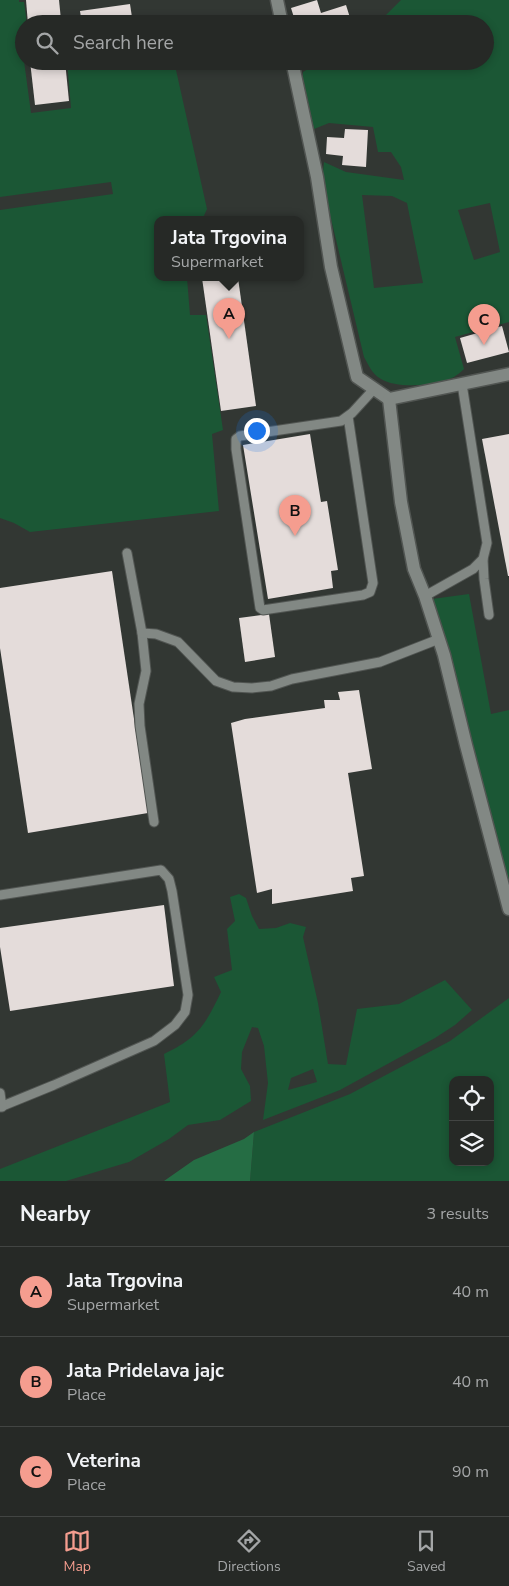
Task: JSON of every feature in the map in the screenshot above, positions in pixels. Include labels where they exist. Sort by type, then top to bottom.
[{"type":"street","points":[[276,0],[280,15]]},
{"type":"street","points":[[294,70],[317,177],[331,267],[357,377],[389,399],[509,374]]},
{"type":"street","points":[[389,399],[401,502],[414,569],[426,596],[444,655],[509,910]]},
{"type":"lane","points":[[462,384],[487,543],[483,559],[489,615]]},
{"type":"lane","points":[[348,416],[373,583],[370,592],[263,610],[260,608],[236,439],[240,436],[342,421],[374,389]]},
{"type":"lane","points":[[126,553],[142,633],[146,671],[139,704],[140,726],[154,822]]},
{"type":"lane","points":[[426,596],[473,570],[483,559]]},
{"type":"lane","points":[[142,633],[156,634],[178,642],[216,681],[233,687],[252,688],[271,686],[380,662],[439,639]]},
{"type":"lane","points":[[0,895],[162,870],[169,879],[172,891],[188,995],[185,1012],[175,1026],[154,1040],[54,1086],[1,1107],[0,1093]]},
{"type":"green space","points":[[0,0],[19,0],[19,2],[24,2],[26,15],[15,15],[15,70],[25,70],[31,113],[71,108],[68,70],[176,70],[207,209],[204,216],[154,216],[154,281],[187,281],[190,315],[206,315],[223,430],[212,434],[219,511],[30,532],[0,518],[0,210],[113,194],[111,182],[0,197]]},
{"type":"green space","points":[[401,0],[509,0],[509,322],[455,337],[464,369],[454,377],[438,383],[417,385],[388,382],[375,375],[364,357],[322,181],[324,162],[346,172],[404,180],[401,167],[391,152],[378,152],[373,127],[329,123],[314,129],[303,72],[306,70],[494,70],[494,15],[386,15]],"holes":[[[362,195],[392,196],[407,203],[423,283],[374,288]],[[490,203],[500,252],[474,260],[458,210]]]},
{"type":"green space","points":[[469,594],[491,714],[509,710],[509,889],[432,599]]},
{"type":"green space","points":[[239,894],[246,898],[259,929],[276,928],[290,923],[306,927],[303,937],[318,1003],[328,1064],[346,1065],[357,1009],[399,1004],[445,980],[472,1010],[455,1025],[435,1038],[340,1090],[263,1120],[268,1083],[264,1046],[258,1028],[252,1027],[242,1052],[241,1069],[250,1086],[251,1101],[220,1120],[188,1125],[169,1139],[129,1162],[66,1181],[0,1181],[0,1169],[170,1102],[164,1054],[193,1036],[205,1022],[221,992],[214,977],[232,970],[227,929],[235,921],[230,897]],"holes":[[[313,1069],[317,1082],[288,1090],[291,1078]]]},
{"type":"green space","points":[[509,998],[509,1181],[250,1181],[254,1132],[350,1094],[450,1041]]},
{"type":"green space","points":[[254,1132],[250,1181],[164,1181],[194,1160],[244,1139]]},
{"type":"building","points":[[26,0],[59,0],[60,15],[27,15]]},
{"type":"building","points":[[317,0],[321,13],[346,5],[349,15],[293,15],[291,8]]},
{"type":"building","points":[[130,4],[132,15],[81,15],[80,11]]},
{"type":"building","points":[[31,70],[66,70],[69,101],[35,105]]},
{"type":"building","points":[[345,129],[368,130],[366,167],[342,165],[343,156],[326,154],[327,137],[344,138]]},
{"type":"building","points":[[202,281],[238,281],[256,406],[221,411]]},
{"type":"building","points":[[502,326],[509,352],[467,363],[460,338]]},
{"type":"building","points":[[310,434],[321,502],[327,501],[338,570],[331,571],[333,588],[268,599],[243,445]]},
{"type":"building","points":[[509,434],[509,576],[508,576],[482,439]]},
{"type":"building","points":[[112,571],[148,813],[28,833],[0,648],[0,588]]},
{"type":"building","points":[[269,614],[275,657],[245,662],[239,618]]},
{"type":"building","points":[[359,690],[372,769],[348,773],[364,876],[351,878],[353,891],[272,904],[272,889],[257,893],[231,723],[245,719],[325,708],[324,700],[340,700],[338,692]]},
{"type":"building","points":[[164,905],[174,986],[10,1011],[0,947],[0,928]]},
{"type":"place","name":"Jata Trgovina","points":[[229,339]]},
{"type":"place","name":"Veterina","points":[[484,345]]},
{"type":"place","name":"Jata Pridelava jajc","points":[[295,536]]}]
